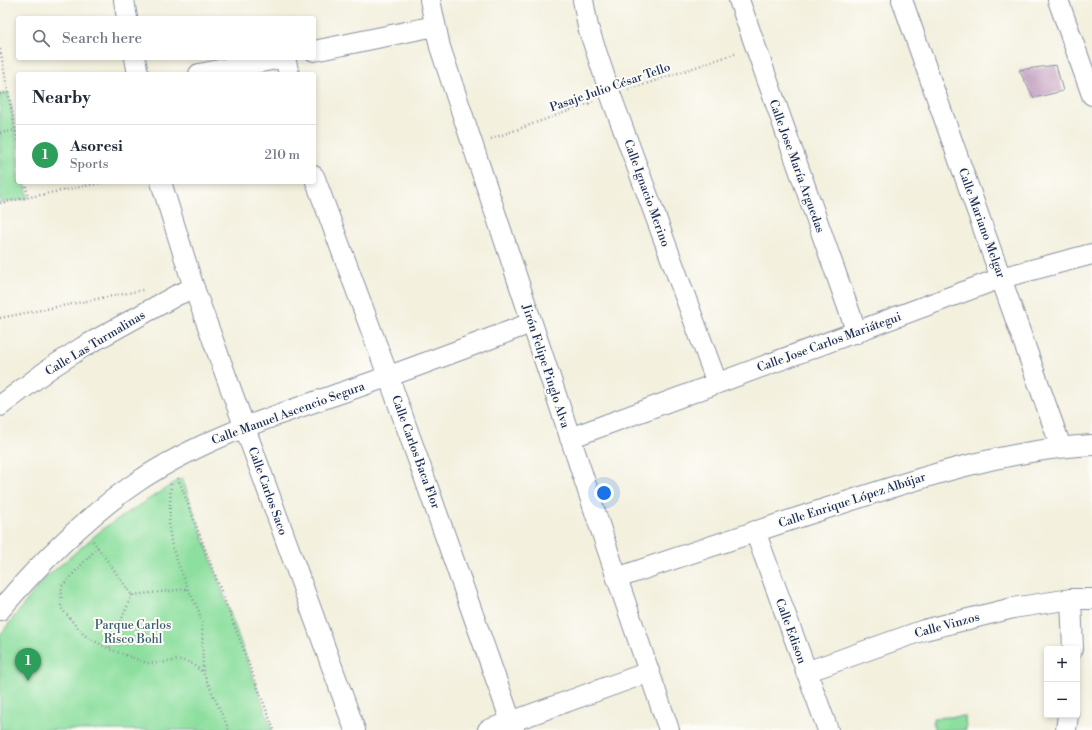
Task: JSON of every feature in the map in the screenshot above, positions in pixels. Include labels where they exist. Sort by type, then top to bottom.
[{"type":"street","points":[[124,0],[127,16]]},
{"type":"street","name":"Jirón Felipe Pinglo Alva","points":[[430,0],[440,47],[472,146],[616,578],[669,730]]},
{"type":"street","name":"Calle Ignacio Merino","points":[[583,0],[588,27],[611,96],[717,383]]},
{"type":"street","name":"Calle Jose María Arguedas","points":[[739,0],[857,333]]},
{"type":"street","name":"Calle Mariano Melgar","points":[[902,0],[1062,447]]},
{"type":"street","points":[[1058,0],[1092,95]]},
{"type":"street","points":[[316,51],[436,26]]},
{"type":"street","points":[[135,60],[138,72]]},
{"type":"street","points":[[209,72],[271,60]]},
{"type":"street","points":[[286,60],[289,72]]},
{"type":"street","name":"Calle Carlos Baca Flor","points":[[316,181],[388,376],[512,726]]},
{"type":"street","name":"Calle Carlos Saco","points":[[162,184],[194,288],[355,730]]},
{"type":"street","name":"Calle Jose Carlos Mariátegui","points":[[570,438],[857,333],[1001,278],[1092,254]]},
{"type":"street","name":"Calle Las Turmalinas","points":[[0,406],[49,369],[83,347],[177,295],[194,288]]},
{"type":"street","name":"Calle Manuel Ascencio Segura","points":[[0,610],[54,553],[103,507],[126,490],[175,469],[211,440],[531,322]]},
{"type":"street","name":"Calle Enrique López Albújar","points":[[616,578],[894,486],[967,465],[1062,447],[1092,445]]},
{"type":"street","name":"Calle Edison","points":[[755,531],[828,730]]},
{"type":"street","points":[[1071,600],[1073,646]]},
{"type":"street","name":"Calle Vinzos","points":[[806,672],[924,630],[1013,608],[1071,600],[1092,600]]},
{"type":"street","points":[[488,730],[512,726],[649,672]]},
{"type":"street","points":[[1066,730],[1068,718]]},
{"type":"path","name":"Pasaje Julio César Tello","points":[[472,146],[611,96],[755,48]]},
{"type":"path","points":[[0,49],[16,130],[0,133]]},
{"type":"path","points":[[0,94],[8,93]]},
{"type":"path","points":[[25,184],[28,197]]},
{"type":"path","points":[[0,203],[95,184]]},
{"type":"path","points":[[0,318],[148,289]]},
{"type":"path","points":[[175,469],[169,527],[172,547],[202,622],[203,672],[229,730]]},
{"type":"path","points":[[175,469],[274,730]]},
{"type":"path","points":[[83,526],[132,595]]},
{"type":"path","points":[[98,547],[62,586],[61,608],[84,635],[109,649],[147,663],[179,660],[189,662],[203,672]]},
{"type":"path","points":[[132,595],[188,589]]},
{"type":"path","points":[[109,649],[132,595]]},
{"type":"green space","points":[[8,92],[16,134],[16,184],[25,184],[28,198],[0,203],[0,94]]},
{"type":"green space","name":"Parque Carlos Risco Bohl","points":[[182,478],[272,730],[0,730],[0,635],[43,580],[105,527]]},
{"type":"green space","points":[[965,716],[966,730],[934,730],[933,718]]},
{"type":"building","points":[[1056,65],[1063,91],[1034,98],[1019,70]]},
{"type":"place","name":"Asoresi","points":[[28,681]]}]
